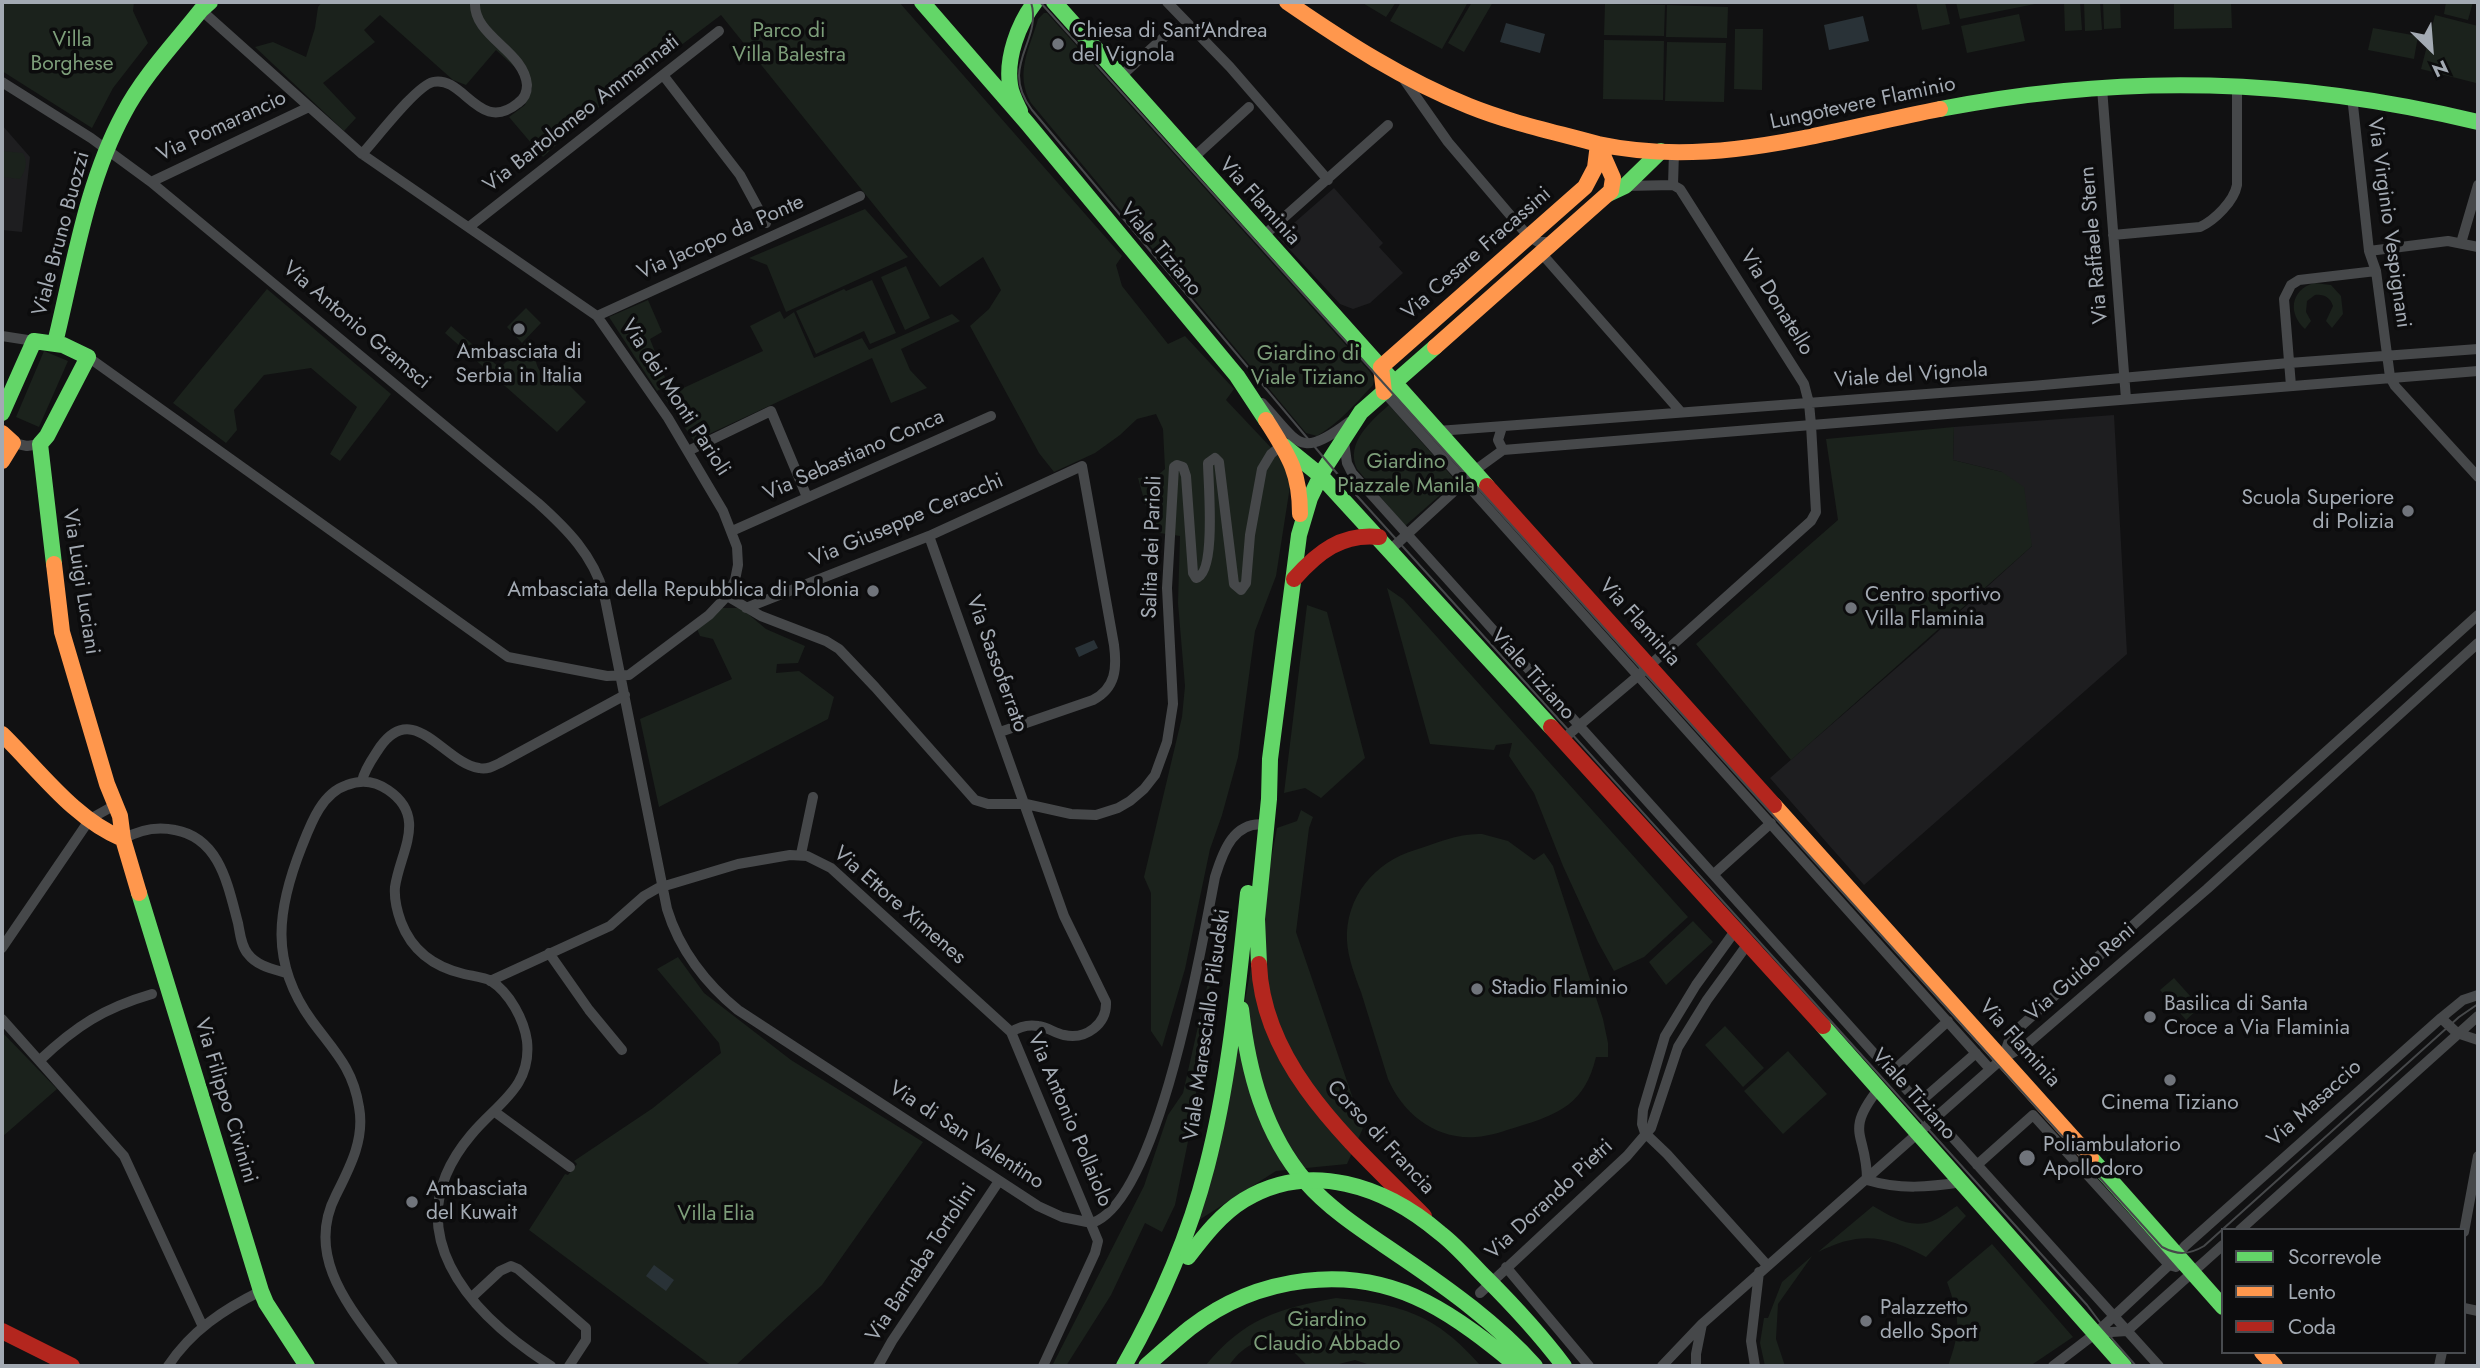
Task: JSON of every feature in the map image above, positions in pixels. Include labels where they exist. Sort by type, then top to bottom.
[{"type":"main road","name":"Viale Tiziano","points":[[922,2],[1027,122],[1237,376],[1282,445],[1321,477],[1379,537],[1919,1132],[2091,1338],[2124,1366]]},
{"type":"main road","points":[[1027,122],[1013,97],[1009,78],[1021,27],[1026,13],[1035,2]]},
{"type":"main road","name":"Via Flaminia","points":[[1054,2],[1381,367],[1390,387],[1438,431],[1469,477],[2174,1259],[2192,1272],[2221,1305]]},
{"type":"main road","name":"Lungotevere Flaminio","points":[[1287,2],[1399,73],[1445,96],[1499,117],[1622,148],[1667,152],[1776,144],[1980,102],[2039,93],[2158,84],[2237,85],[2352,96],[2431,110],[2478,122]]},
{"type":"main road","name":"Viale Bruno Buozzi","points":[[55,343],[98,170],[106,149],[125,111],[145,80],[205,6]]},
{"type":"main road","points":[[1598,144],[1613,178],[1613,186],[1608,194]]},
{"type":"main road","name":"Via Cesare Fracassini","points":[[1381,367],[1585,187],[1595,167],[1598,144]]},
{"type":"main road","name":"Via Cesare Fracassini","points":[[1299,535],[1310,498],[1361,412],[1608,194],[1625,186],[1667,152]]},
{"type":"main road","points":[[2,412],[34,341],[68,346],[88,357],[47,436],[40,444]]},
{"type":"main road","points":[[2,461],[7,438]]},
{"type":"main road","name":"Via Luigi Luciani","points":[[40,444],[55,589],[64,641],[122,823],[123,839]]},
{"type":"main road","points":[[1282,445],[1299,482],[1299,535]]},
{"type":"main road","name":"Viale Maresciallo Pilsudski","points":[[1258,956],[1257,916],[1262,824],[1260,793],[1270,759],[1299,535]]},
{"type":"main road","points":[[1294,579],[1317,554],[1331,545],[1358,536],[1379,537]]},
{"type":"main road","points":[[2,734],[89,819],[108,834],[123,839]]},
{"type":"main road","name":"Viale Maresciallo Pilsudski","points":[[1124,1366],[1149,1324],[1187,1231],[1210,1155],[1222,1100],[1262,824]]},
{"type":"main road","name":"Via Filippo Civinini","points":[[123,839],[261,1291],[307,1366]]},
{"type":"main road","name":"Corso di Francia","points":[[1258,956],[1266,999],[1277,1035],[1295,1074],[1322,1110],[1514,1307],[1564,1366]]},
{"type":"main road","points":[[1241,957],[1240,1003],[1248,1060],[1259,1100],[1287,1156],[1307,1183],[1381,1242],[1483,1315],[1535,1366]]},
{"type":"main road","name":"Corso di Francia","points":[[1149,1324],[1188,1256],[1209,1229],[1233,1206],[1261,1190],[1299,1179],[1332,1179],[1362,1186],[1393,1201],[1436,1228]]},
{"type":"main road","points":[[1151,1361],[1204,1317],[1243,1295],[1290,1282],[1336,1278],[1390,1287],[1433,1305],[1480,1334],[1517,1366]]},
{"type":"main road","points":[[2,1331],[72,1366]]},
{"type":"street","points":[[205,6],[309,107],[362,154],[418,92],[432,83],[450,84],[474,105],[487,111],[503,111],[523,99],[527,86],[522,70],[512,55],[479,20],[475,2]]},
{"type":"street","points":[[1167,2],[1237,75],[1328,180]]},
{"type":"street","points":[[1120,77],[1174,29]]},
{"type":"street","name":"Via Bartolomeo Ammannati","points":[[469,227],[719,31]]},
{"type":"street","points":[[1399,73],[1448,142],[1528,236],[1538,242],[1556,241]]},
{"type":"street","points":[[663,75],[740,175],[766,223]]},
{"type":"street","name":"Via Antonio Gramsci","points":[[2,82],[106,149],[151,182],[557,520],[584,550],[600,581],[621,677]]},
{"type":"street","points":[[2112,235],[2195,228],[2208,222],[2232,197],[2237,184],[2237,85]]},
{"type":"street","name":"Via Raffaele Stern","points":[[2102,88],[2126,400]]},
{"type":"street","name":"Via Virginio Vespignani","points":[[2352,96],[2369,251],[2376,271],[2386,356]]},
{"type":"street","name":"Via Pomarancio","points":[[151,182],[309,107]]},
{"type":"street","points":[[1192,159],[1249,107]]},
{"type":"street","points":[[1262,237],[1388,125]]},
{"type":"street","points":[[1625,186],[1673,185],[1667,152]]},
{"type":"street","name":"Via dei Monti Parioli","points":[[362,154],[597,316],[688,451],[732,531],[737,547],[738,565],[727,596],[709,615],[636,672],[621,677]]},
{"type":"street","name":"Via Donatello","points":[[1562,740],[1644,671],[1814,517],[1817,507],[1809,403],[1803,382],[1688,200],[1679,188],[1673,185]]},
{"type":"street","points":[[2461,243],[2478,185]]},
{"type":"street","name":"Via Jacopo da Ponte","points":[[597,316],[860,196]]},
{"type":"street","points":[[2369,251],[2444,242],[2478,247]]},
{"type":"street","points":[[1542,254],[1680,411]]},
{"type":"street","points":[[2291,386],[2284,299],[2291,285],[2300,280],[2376,271]]},
{"type":"street","points":[[2,336],[34,341]]},
{"type":"street","name":"Viale del Vignola","points":[[1438,431],[2478,349]]},
{"type":"street","points":[[2386,356],[2390,377],[2395,386],[2478,477]]},
{"type":"street","points":[[88,357],[508,657],[621,677]]},
{"type":"street","name":"Viale del Vignola","points":[[1503,450],[2478,371]]},
{"type":"street","points":[[1237,376],[1294,438],[1302,443],[1321,442],[1361,412]]},
{"type":"street","name":"Via Flaminia","points":[[1390,387],[1469,477]]},
{"type":"street","points":[[688,451],[771,411],[807,497]]},
{"type":"street","name":"Via Sebastiano Conca","points":[[732,531],[991,416]]},
{"type":"street","points":[[1390,550],[1469,477],[1503,450],[1498,440],[1502,427]]},
{"type":"street","points":[[7,438],[27,446],[40,444]]},
{"type":"street","name":"Viale Tiziano","points":[[1344,439],[1346,458],[1352,473],[1915,1100],[1920,1101],[1976,1053]]},
{"type":"street","name":"Salita dei Parioli","points":[[1026,804],[1071,814],[1096,815],[1125,804],[1150,782],[1165,752],[1173,704],[1167,588],[1174,467],[1183,467],[1186,476],[1193,573],[1196,578],[1200,578],[1206,565],[1209,538],[1211,496],[1208,463],[1215,458],[1219,462],[1234,584],[1241,590],[1246,583],[1250,535],[1262,468],[1271,454],[1282,445]]},
{"type":"street","name":"Via Giuseppe Ceracchi","points":[[746,608],[929,536],[1082,466],[1114,645],[1116,664],[1113,680],[1105,692],[1093,701],[1000,732]]},
{"type":"street","name":"Via Sassoferrato","points":[[929,536],[1062,908],[1079,949],[1104,995],[1106,1009],[1098,1025],[1082,1035],[1062,1035],[1034,1025],[1011,1032]]},
{"type":"street","points":[[727,596],[778,624],[826,641],[839,649],[908,723],[972,798],[988,804],[1026,804]]},
{"type":"street","name":"Via Guido Reni","points":[[1996,1063],[2011,1035],[2478,615]]},
{"type":"street","name":"Via Guido Reni","points":[[1996,1063],[2025,1046],[2197,898],[2478,643]]},
{"type":"street","name":"Via Flaminia","points":[[1644,671],[1771,823],[1976,1053],[1996,1063]]},
{"type":"street","name":"Via di San Valentino","points":[[621,677],[669,916],[682,944],[704,976],[729,1002],[1046,1211],[1068,1219],[1092,1223]]},
{"type":"street","points":[[362,781],[367,766],[384,743],[400,731],[408,729],[420,732],[465,762],[485,769],[625,695]]},
{"type":"street","points":[[2386,699],[2399,715]]},
{"type":"street","points":[[393,1366],[330,1270],[325,1250],[331,1207],[352,1161],[359,1138],[360,1113],[355,1087],[342,1059],[307,1014],[286,973],[281,935],[283,905],[291,874],[308,830],[331,795],[341,787],[362,781],[378,784],[391,792],[409,819],[410,835],[398,874],[395,896],[407,935],[420,952],[439,966],[490,981],[515,1008],[523,1026],[527,1045],[520,1080],[506,1101],[477,1127],[455,1156],[443,1184],[438,1208],[438,1228],[444,1252],[455,1275],[472,1297],[498,1327],[551,1366]]},
{"type":"street","points":[[801,854],[813,796]]},
{"type":"street","points":[[2,948],[89,819],[115,805]]},
{"type":"street","points":[[1714,874],[1771,823]]},
{"type":"street","points":[[1043,1366],[1095,1253],[1098,1241],[1092,1223],[1108,1214],[1121,1197],[1152,1134],[1182,1042],[1215,877],[1221,860],[1233,837],[1243,828],[1262,824]]},
{"type":"street","points":[[123,839],[142,831],[162,828],[182,831],[200,841],[213,854],[224,875],[245,950],[259,963],[286,973]]},
{"type":"street","name":"Via Ettore Ximenes","points":[[490,981],[610,926],[644,896],[664,887],[738,864],[801,854],[824,863],[842,877],[1011,1032]]},
{"type":"street","points":[[2182,882],[2197,898]]},
{"type":"street","points":[[1735,931],[1670,1027],[1657,1056],[1642,1120],[1645,1133],[1667,1154],[1763,1269],[1751,1341],[1755,1366]]},
{"type":"street","name":"Via Dorando Pietri","points":[[1480,1293],[1627,1156],[1653,1125],[1676,1052],[1707,1000],[1748,945]]},
{"type":"street","points":[[549,953],[589,1010],[622,1050]]},
{"type":"street","points":[[40,1060],[92,1017],[121,1003],[152,994]]},
{"type":"street","name":"Via Masaccio","points":[[2053,1366],[2091,1338],[2216,1219],[2441,1018],[2463,1000],[2478,995]]},
{"type":"street","name":"Via Masaccio","points":[[2242,1228],[2478,1016]]},
{"type":"street","points":[[2441,1018],[2457,1033],[2478,1040]]},
{"type":"street","points":[[2,1019],[124,1156],[202,1327]]},
{"type":"street","points":[[1892,1072],[1948,1021]]},
{"type":"street","points":[[1670,1027],[1685,1036]]},
{"type":"street","name":"Via Antonio Pollaiolo","points":[[1011,1032],[1092,1223]]},
{"type":"street","points":[[1662,1366],[1702,1324],[1996,1063]]},
{"type":"street","points":[[1867,1180],[1867,1162],[1858,1125],[1864,1109],[1879,1088]]},
{"type":"street","points":[[495,1112],[570,1167]]},
{"type":"street","name":"Via Flaminia","points":[[1977,1165],[2033,1115],[2174,1259]]},
{"type":"street","name":"Viale Tiziano","points":[[1935,1118],[2158,1366]]},
{"type":"street","points":[[2465,1228],[2478,1156]]},
{"type":"street","points":[[1867,1180],[1909,1188],[1963,1182]]},
{"type":"street","name":"Via Barnaba Tortolini","points":[[878,1366],[999,1181]]},
{"type":"street","points":[[2091,1338],[2127,1331],[2221,1247]]},
{"type":"street","points":[[472,1297],[503,1268],[511,1266],[518,1269],[586,1328],[586,1340],[569,1366]]},
{"type":"street","points":[[1506,1267],[1589,1366]]},
{"type":"street","points":[[168,1366],[202,1327],[261,1291]]},
{"type":"street","points":[[1696,1366],[1702,1324]]},
{"type":"shaded area","points":[[1863,16],[1869,41],[1829,50],[1824,25]]},
{"type":"shaded area","points":[[1506,23],[1545,34],[1540,53],[1500,42]]},
{"type":"shaded area","points":[[2,125],[30,157],[22,232],[2,230]]},
{"type":"shaded area","points":[[1334,188],[1383,243],[1379,247],[1403,273],[1370,303],[1353,309],[1340,304],[1278,237]]},
{"type":"shaded area","points":[[2114,415],[2127,654],[1864,885],[1770,778],[2032,546],[2002,472],[1953,460],[1954,427]]},
{"type":"shaded area","points":[[1094,640],[1098,648],[1079,657],[1075,648]]},
{"type":"shaded area","points":[[654,1265],[674,1280],[666,1291],[646,1276]]},
{"type":"green space","name":"Villa Borghese","points":[[2,2],[134,2],[133,11],[148,43],[113,88],[92,128],[2,71]]},
{"type":"green space","name":"Parco di Villa Balestra","points":[[322,2],[899,2],[1122,256],[1116,265],[1122,286],[1168,344],[1185,336],[1234,389],[1226,400],[1277,454],[1291,480],[1276,576],[1255,631],[1238,757],[1210,849],[1185,969],[1162,1047],[1151,1031],[1151,893],[1144,877],[1182,717],[1185,686],[1178,603],[1180,536],[1153,532],[1138,478],[1158,475],[1165,469],[1163,429],[1156,414],[1137,419],[1095,453],[1054,472],[1039,453],[970,326],[989,309],[1001,290],[983,257],[940,287],[721,15],[590,114],[543,157],[509,117],[525,105],[532,88],[520,72],[496,50],[466,85],[453,80],[380,15],[364,30],[375,42],[323,83],[356,118],[344,131],[255,47],[273,42],[306,57],[318,7]]},
{"type":"green space","points":[[1361,2],[1396,2],[1386,17]]},
{"type":"green space","points":[[1401,2],[1468,2],[1442,49],[1390,21]]},
{"type":"green space","points":[[1472,2],[1493,2],[1464,52],[1448,43]]},
{"type":"green space","points":[[1916,2],[1945,2],[1950,24],[1922,30]]},
{"type":"green space","points":[[1956,2],[2045,2],[1960,19]]},
{"type":"green space","points":[[2064,2],[2080,2],[2082,30],[2065,31]]},
{"type":"green space","points":[[2084,2],[2100,2],[2102,30],[2085,31]]},
{"type":"green space","points":[[2103,2],[2120,2],[2121,28],[2104,29]]},
{"type":"green space","points":[[2174,2],[2231,2],[2232,28],[2174,29]]},
{"type":"green space","points":[[2446,2],[2473,2],[2468,20],[2444,14]]},
{"type":"green space","points":[[1605,4],[1665,5],[1664,36],[1604,35]]},
{"type":"green space","points":[[1667,5],[1728,7],[1727,38],[1666,37]]},
{"type":"green space","name":"Giardino di Viale Tiziano","points":[[1047,13],[1370,372],[1374,379],[1373,385],[1325,431],[1317,436],[1306,433],[1031,103],[1024,81],[1025,61],[1038,19]]},
{"type":"green space","points":[[2019,14],[2025,41],[1967,53],[1961,26]]},
{"type":"green space","points":[[2435,15],[2478,26],[2476,83],[2421,69]]},
{"type":"green space","points":[[2373,28],[2418,36],[2414,59],[2368,50]]},
{"type":"green space","points":[[1735,29],[1763,29],[1762,90],[1734,89]]},
{"type":"green space","points":[[1604,40],[1664,41],[1663,100],[1603,99]]},
{"type":"green space","points":[[1667,42],[1726,43],[1724,102],[1665,101]]},
{"type":"green space","points":[[2,151],[23,153],[26,166],[20,179],[2,177]]},
{"type":"green space","points":[[865,209],[908,257],[786,312],[767,265],[749,258]]},
{"type":"green space","points":[[906,266],[930,318],[905,330],[881,277]]},
{"type":"green space","points":[[872,280],[896,333],[870,344],[864,331],[816,354],[796,311],[844,289],[846,291]]},
{"type":"green space","points":[[2314,283],[2331,285],[2341,296],[2343,314],[2332,328],[2326,321],[2333,306],[2324,296],[2315,295],[2307,301],[2306,312],[2311,321],[2305,329],[2296,316],[2296,297],[2306,286]]},
{"type":"green space","points":[[267,289],[391,394],[340,461],[330,454],[357,407],[311,368],[264,375],[234,410],[237,430],[226,443],[173,403]]},
{"type":"green space","points":[[648,300],[662,332],[650,339],[668,385],[657,391],[609,317]]},
{"type":"green space","points":[[526,308],[541,323],[522,343],[507,327]]},
{"type":"green space","points":[[780,311],[784,319],[794,312],[814,358],[862,338],[869,350],[952,314],[960,321],[901,349],[910,370],[927,388],[891,403],[872,358],[694,441],[664,397],[763,351],[750,326]]},
{"type":"green space","points":[[451,326],[500,368],[529,339],[539,370],[550,376],[560,376],[586,402],[557,432],[445,333]]},
{"type":"green space","points":[[44,351],[68,361],[39,427],[16,417]]},
{"type":"green space","name":"Giardino Piazzale Manila","points":[[1389,405],[1456,481],[1405,526],[1357,469],[1354,459],[1354,450],[1362,433]]},
{"type":"green space","name":"Centro sportivo Villa Flaminia","points":[[1954,427],[1953,460],[2002,472],[2024,487],[2032,546],[1791,760],[1696,644],[1838,520],[1826,439]]},
{"type":"green space","points":[[1387,588],[1403,599],[1688,917],[1644,957],[1614,971],[1563,866],[1534,793],[1509,756],[1512,743],[1496,745],[1494,750],[1430,744]]},
{"type":"green space","points":[[1307,605],[1327,612],[1365,758],[1321,798],[1305,788],[1284,793]]},
{"type":"green space","points":[[721,608],[741,608],[766,629],[805,646],[798,663],[777,664],[776,673],[799,671],[834,697],[828,719],[659,807],[640,719],[732,679],[713,639],[700,636],[697,629]]},
{"type":"green space","points":[[1301,810],[1313,817],[1309,828],[1296,932],[1363,1128],[1347,1164],[1276,1171],[1199,1220],[1233,1065],[1277,828],[1297,821]]},
{"type":"green space","name":"Stadio Flaminio","points":[[1482,834],[1508,841],[1534,860],[1544,853],[1553,866],[1603,1019],[1608,1057],[1596,1057],[1585,1086],[1578,1096],[1558,1111],[1497,1133],[1461,1137],[1447,1134],[1423,1122],[1412,1114],[1394,1092],[1350,960],[1348,925],[1357,896],[1375,872],[1387,863],[1448,839]]},
{"type":"green space","points":[[1693,921],[1713,942],[1666,985],[1649,962]]},
{"type":"green space","name":"Villa Elia","points":[[678,957],[704,993],[791,1060],[923,1142],[822,1285],[735,1366],[712,1366],[529,1230],[565,1174],[568,1175],[577,1164],[574,1161],[653,1108],[721,1053],[719,1043],[657,969]]},
{"type":"green space","points":[[1213,960],[1193,1117],[1175,1205],[1162,1232],[1145,1223],[1111,1295],[1066,1366],[1052,1366],[1144,1186],[1168,1115],[1183,1093]]},
{"type":"green space","points":[[2174,978],[2200,1007],[2186,1020],[2160,990]]},
{"type":"green space","points":[[1725,1026],[1764,1068],[1743,1087],[1705,1045]]},
{"type":"green space","points":[[2,1032],[57,1089],[2,1137]]},
{"type":"green space","points":[[1788,1051],[1827,1094],[1783,1134],[1744,1091]]},
{"type":"green space","points":[[1873,1206],[1896,1219],[1920,1224],[1940,1217],[1957,1206],[1966,1216],[1926,1257],[1898,1244],[1872,1238],[1847,1241],[1818,1252]]},
{"type":"green space","points":[[1992,1244],[2073,1337],[2030,1366],[1948,1366],[1957,1324],[1947,1282]]},
{"type":"green space","points":[[1812,1256],[1778,1304],[1776,1339],[1785,1366],[1765,1366],[1760,1343],[1764,1318],[1768,1318],[1782,1282]]},
{"type":"green space","name":"Giardino Claudio Abbado","points":[[1336,1298],[1381,1304],[1417,1315],[1448,1334],[1481,1366],[1373,1366],[1355,1360],[1331,1366],[1308,1366],[1286,1345],[1267,1340],[1252,1344],[1229,1366],[1205,1366],[1234,1337],[1263,1318]]},
{"type":"tram line","points":[[1031,2],[1033,16],[1019,80],[1032,110],[1340,477],[2087,1305],[2136,1366]]},
{"type":"tram line","points":[[1040,2],[2162,1247],[2183,1253],[2193,1251],[2204,1246],[2221,1231]]},
{"type":"tram line","points":[[2224,1228],[2459,1017],[2478,1004]]},
{"type":"traffic: fast","points":[[55,343],[82,225],[111,140],[141,86],[210,2]]},
{"type":"traffic: fast","points":[[922,2],[1027,123],[1237,376],[1266,420]]},
{"type":"traffic: fast","points":[[1020,111],[1011,88],[1010,64],[1023,20],[1035,2]]},
{"type":"traffic: fast","points":[[1054,2],[1487,486]]},
{"type":"traffic: fast","points":[[1940,109],[2009,97],[2076,90],[2210,86],[2343,96],[2478,122]]},
{"type":"traffic: fast","points":[[1608,194],[1625,186],[1661,151]]},
{"type":"traffic: fast","points":[[2,413],[34,341],[63,345],[88,357],[47,436],[40,444],[54,564]]},
{"type":"traffic: fast","points":[[1259,964],[1257,919],[1269,799],[1270,759],[1299,535],[1310,498],[1324,469],[1361,412],[1435,347]]},
{"type":"traffic: fast","points":[[1284,446],[1321,476],[1551,727]]},
{"type":"traffic: fast","points":[[139,893],[261,1291],[307,1366]]},
{"type":"traffic: fast","points":[[1124,1366],[1172,1269],[1192,1218],[1207,1166],[1227,1065],[1248,893]]},
{"type":"traffic: fast","points":[[1241,1009],[1248,1055],[1260,1100],[1279,1143],[1306,1182],[1352,1223],[1472,1308],[1505,1335],[1535,1366]]},
{"type":"traffic: fast","points":[[1823,1026],[2124,1366]]},
{"type":"traffic: fast","points":[[2091,1158],[2221,1305]]},
{"type":"traffic: fast","points":[[1188,1257],[1228,1212],[1244,1200],[1269,1188],[1321,1180],[1371,1191],[1418,1216],[1446,1238],[1517,1310],[1564,1366]]},
{"type":"traffic: fast","points":[[1146,1366],[1190,1328],[1216,1310],[1244,1297],[1274,1287],[1336,1279],[1366,1282],[1397,1290],[1426,1302],[1473,1331],[1517,1366]]},
{"type":"traffic: slow","points":[[1287,2],[1375,59],[1445,96],[1501,117],[1598,144]]},
{"type":"traffic: slow","points":[[1598,144],[1642,151],[1728,150],[1813,136],[1940,109]]},
{"type":"traffic: slow","points":[[1384,392],[1381,367],[1585,187],[1595,168],[1598,144]]},
{"type":"traffic: slow","points":[[1435,347],[1611,191],[1613,178],[1598,144]]},
{"type":"traffic: slow","points":[[1266,420],[1281,443],[1295,475],[1300,514]]},
{"type":"traffic: slow","points":[[2,433],[13,443],[2,461]]},
{"type":"traffic: slow","points":[[54,564],[62,632],[107,784],[120,816],[123,839],[139,893]]},
{"type":"traffic: slow","points":[[2,734],[73,806],[105,830],[123,839]]},
{"type":"traffic: slow","points":[[1774,805],[2091,1158]]},
{"type":"traffic: slow","points":[[2264,1354],[2275,1366]]},
{"type":"traffic: jam","points":[[1487,486],[1774,805]]},
{"type":"traffic: jam","points":[[1294,579],[1312,560],[1342,541],[1379,537]]},
{"type":"traffic: jam","points":[[1551,727],[1823,1026]]},
{"type":"traffic: jam","points":[[1259,964],[1264,1002],[1277,1038],[1295,1072],[1317,1104],[1343,1134],[1424,1216]]},
{"type":"traffic: jam","points":[[2,1331],[72,1366]]},
{"type":"place","name":"Chiesa di Sant'Andrea del Vignola","points":[[1058,44]]},
{"type":"place","name":"Ambasciata di Serbia in Italia","points":[[519,329]]},
{"type":"place","name":"Scuola Superiore di Polizia","points":[[2408,511]]},
{"type":"place","name":"Ambasciata della Repubblica di Polonia","points":[[873,591]]},
{"type":"place","name":"Centro sportivo Villa Flaminia","points":[[1851,608]]},
{"type":"place","name":"Stadio Flaminio","points":[[1477,989]]},
{"type":"place","name":"Basilica di Santa Croce a Via Flaminia","points":[[2150,1017]]},
{"type":"place","name":"Cinema Tiziano","points":[[2170,1080]]},
{"type":"place","name":"Poliambulatorio Apollodoro","points":[[2027,1158]]},
{"type":"place","name":"Ambasciata del Kuwait","points":[[412,1202]]},
{"type":"place","name":"Palazzetto dello Sport","points":[[1866,1321]]}]
